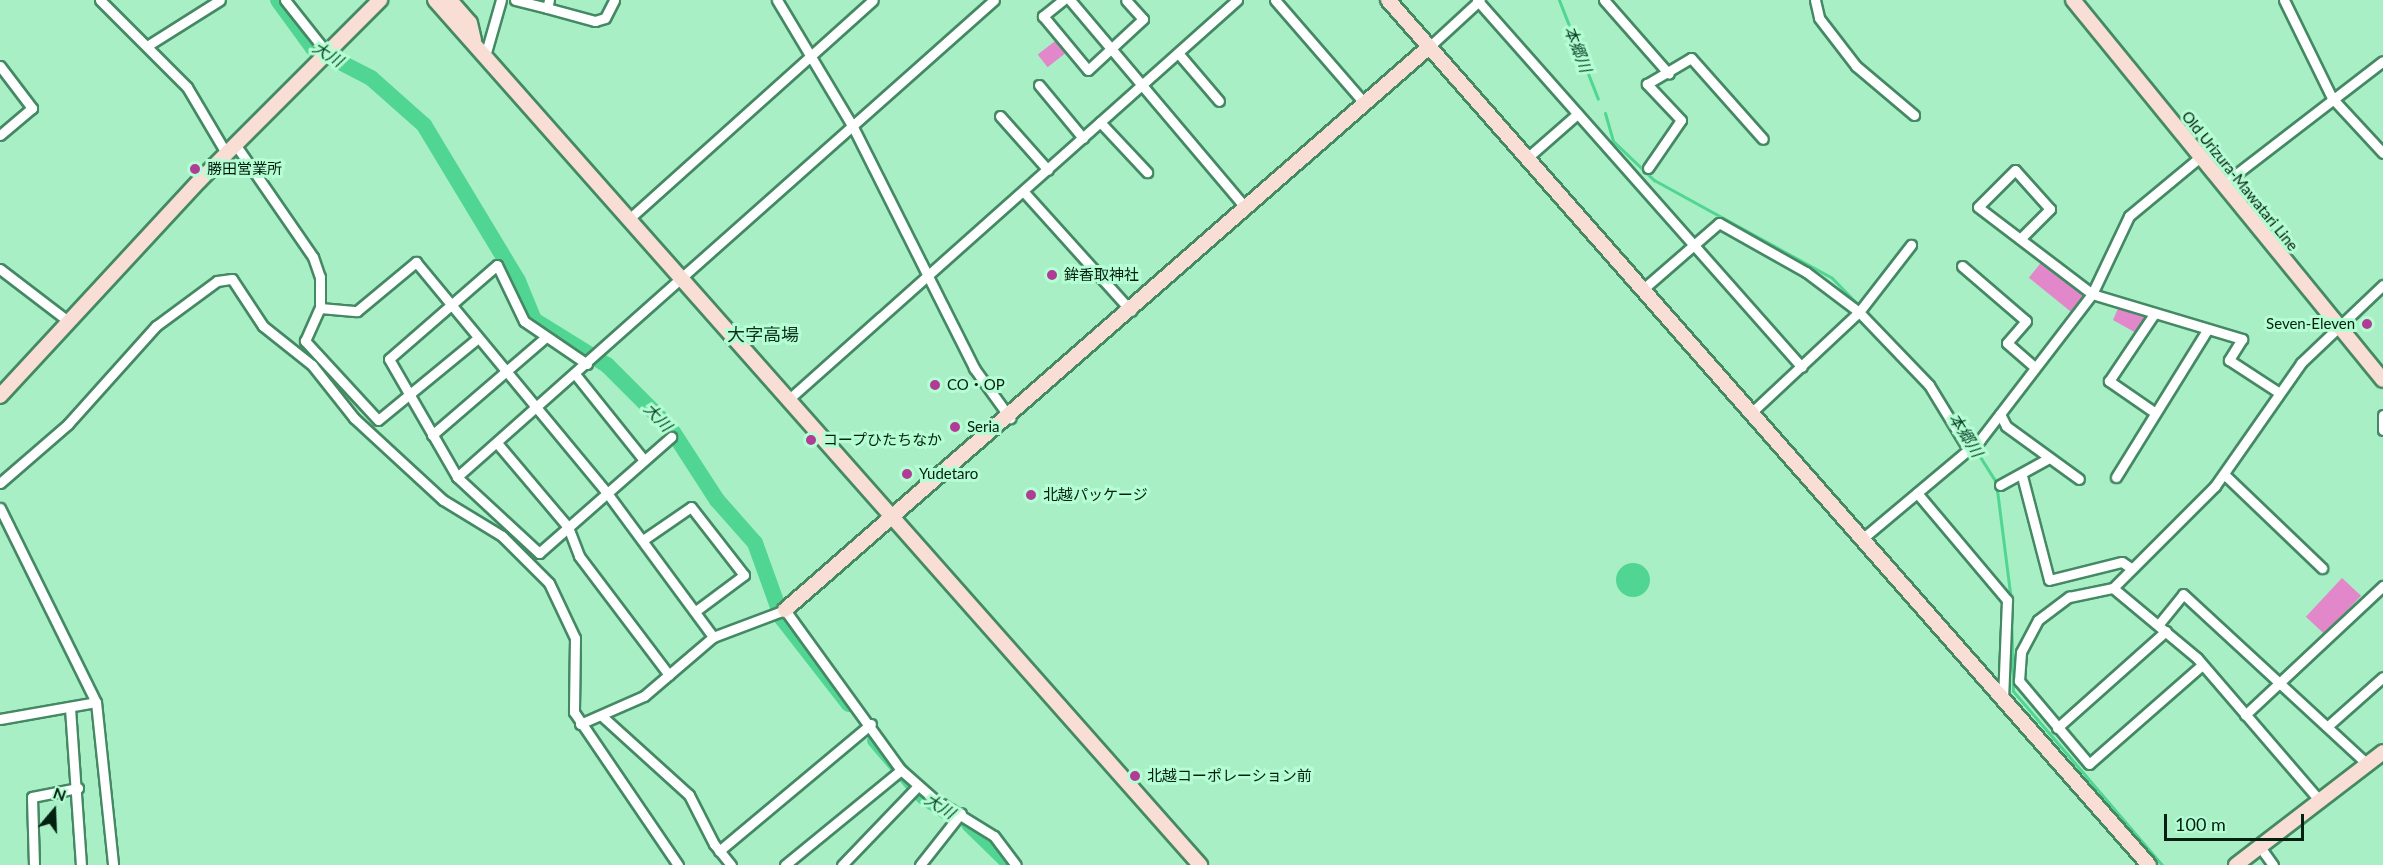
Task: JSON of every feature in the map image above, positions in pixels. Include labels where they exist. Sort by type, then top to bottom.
[{"type":"street","points":[[147,46],[220,0]]},
{"type":"street","points":[[285,0],[327,52]]},
{"type":"street","points":[[0,396],[231,148],[380,0]]},
{"type":"street","points":[[435,0],[1200,865]]},
{"type":"street","points":[[450,0],[470,22],[474,44]]},
{"type":"street","points":[[485,56],[501,0]]},
{"type":"street","points":[[515,0],[548,4],[595,21],[605,18],[614,0]]},
{"type":"street","points":[[777,0],[853,127],[929,271],[974,368],[1010,418]]},
{"type":"street","points":[[630,218],[810,53],[873,0]]},
{"type":"street","points":[[458,477],[683,280],[994,0]]},
{"type":"street","points":[[1063,0],[1043,16],[1088,70],[1143,19],[1126,0]]},
{"type":"street","points":[[1070,0],[1246,208]]},
{"type":"street","points":[[789,399],[929,271],[1024,192],[1237,0]]},
{"type":"street","points":[[1275,0],[1365,104]]},
{"type":"street","points":[[1388,0],[2149,865]]},
{"type":"street","points":[[580,724],[603,717],[644,696],[713,637],[784,610],[1010,418],[1429,47],[1478,0],[1802,367]]},
{"type":"street","points":[[1604,0],[1669,74]]},
{"type":"street","points":[[1815,0],[1819,18],[1856,66],[1914,115]]},
{"type":"street","name":"Old Urizura-Mawatari Line","points":[[2073,0],[2337,328],[2383,380]]},
{"type":"street","points":[[2284,0],[2332,98],[2383,153]]},
{"type":"street","points":[[106,2],[187,87],[313,257],[320,277],[320,308],[304,341],[371,418],[378,420],[409,397],[478,338]]},
{"type":"street","points":[[1178,53],[1219,100]]},
{"type":"street","points":[[1648,168],[1681,120],[1647,84],[1669,74],[1691,58],[1763,139]]},
{"type":"street","points":[[2222,185],[2332,98],[2383,61]]},
{"type":"street","points":[[0,66],[32,108],[0,135]]},
{"type":"street","points":[[1039,85],[1083,138]]},
{"type":"street","points":[[1527,158],[1577,114]]},
{"type":"street","points":[[1000,116],[1048,170]]},
{"type":"street","points":[[1100,122],[1147,172]]},
{"type":"street","points":[[1862,539],[1980,440],[2092,294],[2129,216],[2200,157]]},
{"type":"street","points":[[2021,238],[2050,209],[2015,170],[1978,207],[2092,294],[2154,315],[2242,339],[2229,360],[2278,392]]},
{"type":"street","points":[[1024,192],[1131,311]]},
{"type":"street","points":[[1642,290],[1719,224],[1806,272],[1859,312],[1929,385],[1968,449]]},
{"type":"street","points":[[1752,412],[1859,312],[1911,244]]},
{"type":"street","points":[[320,308],[357,310],[416,262],[607,493],[697,610],[713,637]]},
{"type":"street","points":[[587,364],[524,321],[497,265],[389,359],[409,397],[458,477],[539,553],[671,437]]},
{"type":"street","points":[[1962,266],[2026,321],[2007,344],[2035,367]]},
{"type":"street","points":[[0,268],[68,321]]},
{"type":"street","points":[[0,483],[68,424],[162,321],[217,281],[232,279],[263,326],[312,365],[354,418],[442,500],[487,525],[539,570],[572,626],[577,650],[573,701],[580,724],[678,865]]},
{"type":"street","points":[[2202,665],[2090,764],[2019,681],[2021,652],[2038,620],[2069,597],[2113,588],[2224,474],[2278,392],[2337,328],[2383,285]]},
{"type":"street","points":[[2154,315],[2109,381],[2154,412]]},
{"type":"street","points":[[2116,477],[2154,412],[2207,330]]},
{"type":"street","points":[[432,435],[546,337]]},
{"type":"street","points":[[575,374],[644,460]]},
{"type":"street","points":[[2000,414],[2006,426],[2079,479]]},
{"type":"street","points":[[2383,415],[2383,430]]},
{"type":"street","points":[[497,443],[568,527],[579,556],[669,675]]},
{"type":"street","points":[[2000,485],[2022,476],[2049,458]]},
{"type":"street","points":[[2224,474],[2322,568]]},
{"type":"street","points":[[2022,476],[2049,580],[2122,562],[2131,568]]},
{"type":"street","points":[[1917,493],[2007,600],[2003,699]]},
{"type":"street","points":[[643,540],[691,507],[744,575],[697,610]]},
{"type":"street","points":[[0,508],[96,702],[113,865]]},
{"type":"street","points":[[2245,715],[2383,586]]},
{"type":"street","points":[[2113,588],[2162,628],[2202,665],[2319,801]]},
{"type":"street","points":[[2057,728],[2162,628],[2183,594],[2282,680],[2367,764]]},
{"type":"street","points":[[784,610],[871,723],[899,772],[916,789],[994,836],[1016,865]]},
{"type":"street","points":[[2329,726],[2383,677]]},
{"type":"street","points":[[2003,684],[2019,681]]},
{"type":"street","points":[[0,719],[96,702]]},
{"type":"street","points":[[70,708],[78,788],[81,865]]},
{"type":"street","points":[[603,717],[689,795],[719,851],[731,865]]},
{"type":"street","points":[[719,851],[871,723]]},
{"type":"street","points":[[2236,865],[2383,752]]},
{"type":"street","points":[[785,865],[899,772]]},
{"type":"street","points":[[34,865],[32,797],[78,788]]},
{"type":"street","points":[[842,865],[916,789]]},
{"type":"street","points":[[920,865],[959,816]]},
{"type":"street","points":[[2260,847],[2273,865]]},
{"type":"shaded area","points":[[1059,38],[1069,51],[1048,67],[1038,55]]},
{"type":"shaded area","points":[[2044,259],[2088,294],[2072,313],[2029,278]]},
{"type":"shaded area","points":[[2120,304],[2150,315],[2138,334],[2113,320]]},
{"type":"shaded area","points":[[1633,563],[1645,568],[1650,580],[1645,592],[1633,597],[1621,592],[1616,580],[1621,568]]},
{"type":"shaded area","points":[[2342,578],[2361,596],[2325,634],[2306,617]]},
{"type":"waterway","name":"大川","points":[[278,0],[313,48],[371,78],[424,125],[518,281],[534,320],[607,365],[671,429],[717,500],[755,543],[782,618],[849,704]]},
{"type":"waterway","name":"本郷川","points":[[1559,0],[1598,99]]},
{"type":"waterway","name":"本郷川","points":[[1605,113],[1613,141],[1654,180],[1832,278],[1930,378],[1996,482],[2011,601]]},
{"type":"waterway","name":"本郷川","points":[[2011,608],[2013,691],[2162,865]]},
{"type":"waterway","name":"大川","points":[[875,740],[923,796],[947,812]]},
{"type":"waterway","name":"大川","points":[[969,824],[1008,862]]},
{"type":"place","name":"勝田営業所","points":[[195,169]]},
{"type":"place","name":"鉾香取神社","points":[[1052,275]]},
{"type":"place","name":"Seven-Eleven","points":[[2367,324]]},
{"type":"place","name":"CO・OP","points":[[935,385]]},
{"type":"place","name":"Seria","points":[[955,427]]},
{"type":"place","name":"コープひたちなか","points":[[811,440]]},
{"type":"place","name":"Yudetaro","points":[[907,474]]},
{"type":"place","name":"北越パッケージ","points":[[1031,495]]},
{"type":"place","name":"北越コーポレーション前","points":[[1135,776]]},
{"type":"district","name":"大字高場","points":[[763,334]]}]
